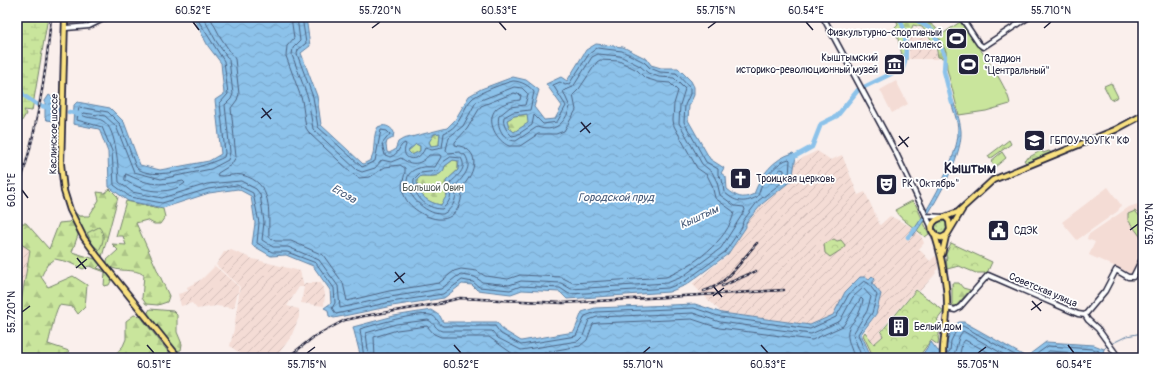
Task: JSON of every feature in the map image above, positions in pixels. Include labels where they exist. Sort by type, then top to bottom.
[{"type":"main road","name":"Каслинское шоссе","points":[[65,17],[66,28],[61,164],[64,191],[70,210],[84,238],[179,358]]},
{"type":"main road","points":[[942,358],[947,308],[942,258],[933,230],[933,222],[954,214],[964,207],[984,187],[997,178],[1115,130],[1143,115]]},
{"type":"main road","points":[[942,258],[944,242],[947,235],[964,207]]},
{"type":"main road","points":[[944,217],[949,221],[950,229]]},
{"type":"main road","points":[[933,230],[942,238],[947,235]]},
{"type":"street","points":[[66,28],[89,26],[107,17]]},
{"type":"street","points":[[823,17],[933,230]]},
{"type":"street","points":[[961,17],[979,44],[983,47],[1029,17]]},
{"type":"street","points":[[927,216],[944,217]]},
{"type":"street","points":[[1085,315],[1105,291],[1116,270],[1128,277],[1133,277],[1143,257]]},
{"type":"street","name":"Советская улица","points":[[947,308],[955,310],[960,307],[988,276],[1078,314],[1085,315],[1088,320],[1098,329],[1119,358]]},
{"type":"shaded area","points":[[914,28],[923,30],[935,48],[938,59],[909,59],[909,38]]},
{"type":"shaded area","points":[[896,81],[908,104],[892,113],[880,90]]},
{"type":"shaded area","points":[[817,151],[831,160],[842,155],[858,195],[865,192],[880,225],[890,216],[910,226],[921,236],[924,243],[919,249],[930,261],[935,256],[938,258],[938,269],[935,271],[936,273],[920,291],[916,289],[879,332],[883,335],[873,344],[866,330],[876,314],[881,294],[869,279],[860,277],[845,292],[833,315],[810,325],[722,313],[692,284],[728,255],[748,225],[747,223],[762,205],[792,180],[794,162]]},
{"type":"shaded area","points":[[1108,187],[1121,205],[1118,211],[1077,240],[1062,222]]},
{"type":"shaded area","points":[[1141,203],[1143,206],[1143,250],[1140,251],[1132,274],[1089,255],[1095,242],[1087,239],[1088,235],[1129,207]]},
{"type":"shaded area","points":[[17,236],[20,236],[33,249],[28,284],[18,289]]},
{"type":"shaded area","points":[[231,250],[253,259],[300,271],[304,286],[305,283],[321,283],[325,293],[324,306],[301,303],[304,287],[299,287],[287,306],[299,309],[299,317],[291,337],[275,358],[264,358],[261,356],[258,358],[246,358],[230,346],[240,287],[216,265],[224,252]]},
{"type":"shaded area","points":[[215,266],[239,287],[234,308],[216,306],[197,309],[192,303],[181,306],[178,294],[188,291],[187,287],[202,279]]},
{"type":"green space","points":[[17,17],[48,17],[32,111],[24,110],[26,114],[17,129]]},
{"type":"green space","points":[[895,17],[918,17],[925,19],[936,28],[948,59],[938,57],[936,46],[922,27],[913,25],[907,40],[907,60],[903,59],[895,27],[898,24]]},
{"type":"green space","name":"Стадион \"Центральный\"","points":[[960,22],[997,74],[1008,96],[1010,104],[986,111],[959,115],[947,69],[946,51],[938,37]]},
{"type":"green space","points":[[1111,83],[1118,97],[1111,100],[1104,86]]},
{"type":"green space","points":[[528,114],[529,123],[514,132],[509,128],[507,120],[514,116]]},
{"type":"green space","points":[[440,133],[439,145],[430,145],[429,140],[434,134]]},
{"type":"green space","points":[[1009,140],[1011,144],[990,159],[988,156]]},
{"type":"green space","points":[[416,144],[420,146],[420,151],[412,155],[408,151]]},
{"type":"green space","points":[[1042,150],[1043,153],[1049,151],[1053,154],[1026,163],[1024,160]]},
{"type":"green space","points":[[1002,152],[1006,158],[995,167],[991,161]]},
{"type":"green space","name":"Большой Овин","points":[[453,160],[458,161],[458,170],[446,181],[446,194],[444,202],[441,205],[427,200],[418,190],[417,180],[421,176],[436,176],[441,173],[445,166]]},
{"type":"green space","points":[[110,189],[118,197],[102,257],[78,224],[74,212],[79,216],[89,216],[99,200],[97,192],[105,193]]},
{"type":"green space","points":[[126,201],[163,209],[165,217],[160,224],[154,224],[147,220],[136,223],[169,296],[167,302],[158,305],[146,304],[142,298],[144,275],[135,271],[112,268],[107,265],[107,260],[118,250],[112,244],[126,245],[123,236],[116,236]]},
{"type":"green space","points":[[912,201],[916,205],[929,234],[925,237],[900,217],[895,210]]},
{"type":"green space","points":[[1135,211],[1143,220],[1143,240],[1128,220],[1128,214]]},
{"type":"green space","points":[[72,219],[78,235],[72,252],[98,260],[101,264],[97,268],[106,271],[112,279],[109,285],[104,286],[105,272],[89,266],[83,269],[68,262],[55,259],[47,265],[41,277],[48,287],[73,276],[87,285],[85,307],[78,314],[73,307],[59,305],[48,344],[69,351],[61,358],[17,358],[17,303],[21,302],[30,250],[17,241],[18,223],[26,223],[49,249],[59,223],[69,222]]},
{"type":"green space","points":[[938,221],[946,221],[949,224],[942,235],[939,234],[934,226]]},
{"type":"green space","points":[[99,227],[103,238],[99,250],[93,245],[87,233]]},
{"type":"green space","points":[[834,239],[837,241],[841,240],[845,245],[844,248],[830,257],[825,253],[824,244]]},
{"type":"green space","points":[[951,243],[992,262],[987,273],[976,273],[959,266],[947,269],[946,254]]},
{"type":"green space","points":[[952,283],[959,283],[963,288],[970,290],[956,306],[952,305]]},
{"type":"green space","points":[[916,290],[944,311],[937,320],[940,323],[938,345],[931,340],[918,358],[874,358],[863,335],[865,332],[874,344],[883,336],[881,332]]},
{"type":"green space","points":[[150,309],[173,311],[177,315],[177,332],[182,344],[181,350],[177,351],[147,314]]},
{"type":"green space","points":[[134,315],[140,316],[173,358],[112,358],[123,346],[126,339],[126,321]]},
{"type":"water","name":"Городской пруд","points":[[190,17],[306,17],[310,46],[301,53],[317,96],[321,125],[363,164],[371,160],[375,134],[378,127],[387,126],[394,132],[393,138],[387,141],[386,145],[387,152],[389,153],[395,150],[398,142],[403,139],[447,128],[455,120],[469,96],[481,89],[513,77],[526,80],[539,90],[534,107],[544,120],[555,119],[562,106],[546,84],[561,77],[567,81],[586,50],[596,44],[623,47],[647,59],[651,65],[661,68],[678,68],[691,81],[694,87],[694,95],[689,106],[688,120],[710,159],[724,168],[721,173],[726,177],[727,189],[734,194],[740,197],[746,197],[754,194],[764,174],[779,159],[793,153],[796,156],[792,180],[762,204],[746,223],[746,227],[728,254],[686,285],[669,292],[567,299],[560,292],[522,290],[511,294],[477,290],[472,285],[462,284],[444,298],[392,306],[334,318],[329,316],[328,310],[324,308],[331,303],[330,290],[313,266],[286,255],[271,256],[252,245],[255,223],[251,196],[238,189],[209,193],[163,208],[128,201],[109,187],[108,152],[99,129],[73,124],[74,105],[77,102],[110,108],[124,122],[140,165],[160,170],[209,161],[221,154],[215,100],[224,94],[221,63],[208,46],[196,23]],"holes":[[[527,114],[528,123],[514,132],[509,128],[507,120],[514,116]],[[440,133],[439,145],[431,146],[429,142],[434,134]],[[416,144],[420,146],[420,151],[412,155],[408,151]],[[453,160],[459,161],[458,170],[446,181],[447,195],[441,205],[427,200],[421,194],[418,190],[417,180],[421,176],[436,176],[444,170],[445,166]]]},
{"type":"water","points":[[49,95],[56,100],[54,121],[47,120],[45,118],[45,101]]},
{"type":"water","points":[[950,98],[952,98],[956,110],[961,131],[957,156],[936,200],[913,236],[911,233],[918,224],[941,184],[948,169],[957,142],[958,127]]},
{"type":"water","points":[[872,276],[875,279],[872,283],[881,294],[876,314],[861,334],[872,358],[361,358],[353,327],[394,316],[431,310],[440,316],[443,322],[497,322],[503,330],[521,341],[574,332],[582,312],[595,308],[695,304],[722,313],[810,325],[833,315],[845,292],[860,277],[866,277],[869,279]]},
{"type":"water","points":[[959,322],[964,322],[1026,357],[1046,342],[1094,345],[1104,349],[1102,358],[920,358],[931,342],[938,351],[946,350],[951,330]]},
{"type":"waterway","points":[[792,158],[812,147],[821,124],[837,116],[858,90],[903,68],[905,63],[906,42],[899,17]]},
{"type":"waterway","points":[[912,17],[932,30],[945,56],[944,71],[952,103]]},
{"type":"waterway","name":"Егоза","points":[[17,78],[23,95],[38,105]]},
{"type":"waterway","name":"Егоза","points":[[42,106],[58,110]]},
{"type":"waterway","name":"Егоза","points":[[69,112],[79,114]]},
{"type":"waterway","points":[[908,237],[915,229]]},
{"type":"waterway","points":[[1111,344],[1127,336],[1142,333]]},
{"type":"waterway","points":[[1104,349],[1108,345]]},
{"type":"railway","points":[[17,193],[35,128],[43,84],[51,17]]},
{"type":"railway","points":[[704,291],[713,288],[734,271],[757,243]]},
{"type":"railway","points":[[722,286],[756,271]]},
{"type":"railway","points":[[439,303],[460,298],[563,303],[784,290]]},
{"type":"railway","points":[[287,358],[315,336],[345,320],[444,303]]},
{"type":"place","name":"Физкультурно-спортивный комплекс","points":[[957,39]]},
{"type":"place","name":"Кыштымский историко-революционный музей","points":[[894,64]]},
{"type":"place","name":"Стадион \"Центральный\"","points":[[968,65]]},
{"type":"place","name":"ГБПОУ \"ЮУГК\" КФ","points":[[1035,141]]},
{"type":"place","name":"Троицкая церковь","points":[[741,179]]},
{"type":"place","name":"РК \"Октябрь\"","points":[[887,184]]},
{"type":"place","name":"СДЭК","points":[[999,231]]},
{"type":"place","name":"Белый дом","points":[[898,327]]},
{"type":"district","name":"Кыштым","points":[[970,168]]}]
